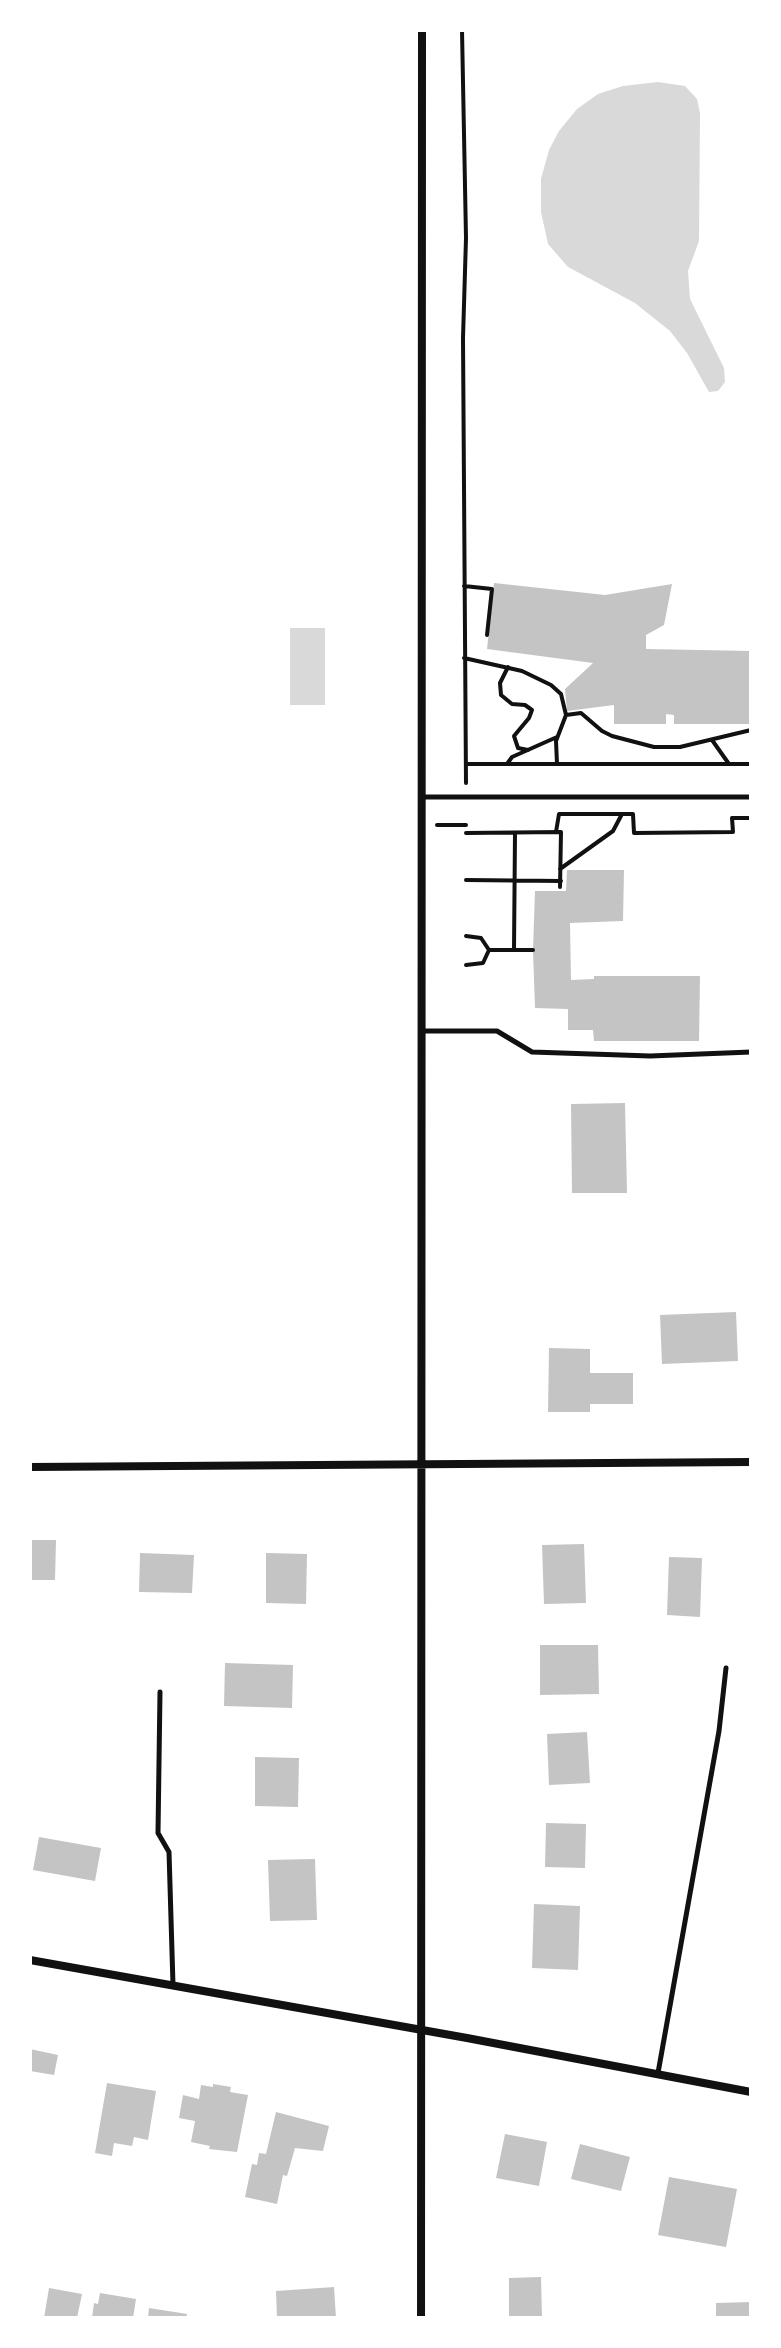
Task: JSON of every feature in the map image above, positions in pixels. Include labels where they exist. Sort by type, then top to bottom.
[{"type":"street","points":[[421,2318],[422,30]]},
{"type":"street","points":[[30,1467],[751,1462]]},
{"type":"street","points":[[30,1960],[751,2092]]},
{"type":"lane","points":[[422,797],[751,797]]},
{"type":"lane","points":[[422,1031],[497,1031],[532,1052],[650,1056],[751,1052]]},
{"type":"lane","points":[[658,2073],[719,1731],[726,1668]]},
{"type":"lane","points":[[160,1692],[158,1833],[169,1852],[173,1986]]},
{"type":"path","points":[[462,30],[466,238],[463,338],[466,784]]},
{"type":"path","points":[[464,586],[492,589],[487,635]]},
{"type":"path","points":[[464,658],[522,671],[557,689],[564,699],[566,715],[557,737],[557,764]]},
{"type":"path","points":[[508,667],[500,683],[501,695],[512,704],[525,705],[532,710],[514,736],[518,748],[528,750]]},
{"type":"path","points":[[566,715],[576,711],[612,736],[654,747],[680,747],[751,730]]},
{"type":"path","points":[[507,764],[512,757],[557,737]]},
{"type":"path","points":[[712,739],[729,764]]},
{"type":"path","points":[[466,764],[751,764]]},
{"type":"path","points":[[556,832],[559,814],[633,814],[634,833],[733,832],[732,818],[751,818]]},
{"type":"path","points":[[560,869],[613,831],[622,814]]},
{"type":"path","points":[[437,825],[466,825]]},
{"type":"path","points":[[466,833],[561,832],[560,884],[466,880]]},
{"type":"path","points":[[514,950],[515,833]]},
{"type":"path","points":[[466,936],[481,938],[489,950]]},
{"type":"path","points":[[489,950],[533,950]]},
{"type":"path","points":[[466,965],[483,963],[489,950]]},
{"type":"shaded area","points":[[658,82],[685,86],[697,99],[700,113],[699,241],[688,271],[690,299],[724,368],[725,382],[718,391],[709,392],[687,353],[670,331],[635,303],[568,267],[548,244],[541,212],[541,179],[549,150],[559,131],[577,109],[598,94],[623,86]]},
{"type":"shaded area","points":[[290,628],[325,628],[325,705],[290,705]]},
{"type":"building","points":[[494,583],[605,595],[672,584],[664,625],[646,635],[646,649],[751,651],[751,724],[674,724],[674,715],[666,714],[666,724],[614,724],[614,705],[567,711],[565,689],[593,663],[487,649]]},
{"type":"building","points":[[567,870],[624,870],[623,921],[570,923],[571,980],[594,979],[594,976],[700,976],[699,1041],[594,1041],[593,1030],[568,1030],[568,1009],[535,1008],[535,891],[566,891]]},
{"type":"building","points":[[625,1103],[627,1193],[572,1193],[571,1104]]},
{"type":"building","points":[[736,1312],[738,1361],[662,1364],[660,1315]]},
{"type":"building","points":[[549,1348],[590,1349],[590,1373],[633,1373],[633,1404],[590,1404],[590,1412],[548,1412]]},
{"type":"building","points":[[30,1540],[56,1540],[55,1580],[30,1580]]},
{"type":"building","points":[[584,1544],[586,1603],[544,1604],[542,1545]]},
{"type":"building","points":[[140,1553],[194,1555],[192,1593],[139,1592]]},
{"type":"building","points":[[266,1553],[307,1554],[306,1604],[266,1603]]},
{"type":"building","points":[[669,1557],[702,1558],[700,1617],[667,1615]]},
{"type":"building","points":[[540,1645],[598,1645],[599,1694],[540,1695]]},
{"type":"building","points":[[225,1663],[293,1665],[292,1708],[224,1706]]},
{"type":"building","points":[[587,1732],[590,1783],[549,1785],[547,1734]]},
{"type":"building","points":[[255,1757],[299,1758],[298,1807],[255,1806]]},
{"type":"building","points":[[546,1823],[586,1824],[585,1868],[545,1867]]},
{"type":"building","points":[[39,1837],[101,1848],[95,1881],[33,1870]]},
{"type":"building","points":[[315,1859],[317,1920],[270,1921],[268,1860]]},
{"type":"building","points":[[534,1904],[580,1906],[578,1970],[532,1968]]},
{"type":"building","points":[[30,2049],[58,2055],[54,2075],[30,2071]]},
{"type":"building","points":[[107,2083],[156,2091],[148,2140],[134,2137],[132,2146],[114,2143],[112,2156],[95,2153]]},
{"type":"building","points":[[213,2084],[231,2087],[230,2092],[248,2095],[237,2152],[209,2149],[210,2146],[191,2142],[195,2121],[179,2118],[183,2095],[199,2099],[201,2085],[213,2087]]},
{"type":"building","points":[[276,2112],[329,2126],[323,2151],[295,2148],[287,2176],[283,2175],[277,2204],[245,2197],[252,2164],[257,2165],[259,2153],[266,2154]]},
{"type":"building","points":[[505,2134],[547,2142],[539,2186],[496,2178]]},
{"type":"building","points":[[580,2144],[630,2157],[621,2191],[571,2179]]},
{"type":"building","points":[[669,2177],[737,2189],[726,2247],[658,2235]]},
{"type":"building","points":[[541,2277],[542,2318],[509,2318],[509,2278]]},
{"type":"building","points":[[334,2287],[336,2318],[277,2318],[276,2291]]},
{"type":"building","points":[[49,2288],[82,2294],[77,2318],[44,2318]]},
{"type":"building","points":[[100,2293],[136,2299],[133,2318],[92,2318],[94,2303],[98,2304]]},
{"type":"building","points":[[751,2302],[751,2318],[716,2318],[716,2303]]},
{"type":"building","points":[[149,2308],[187,2314],[186,2318],[148,2318]]}]
